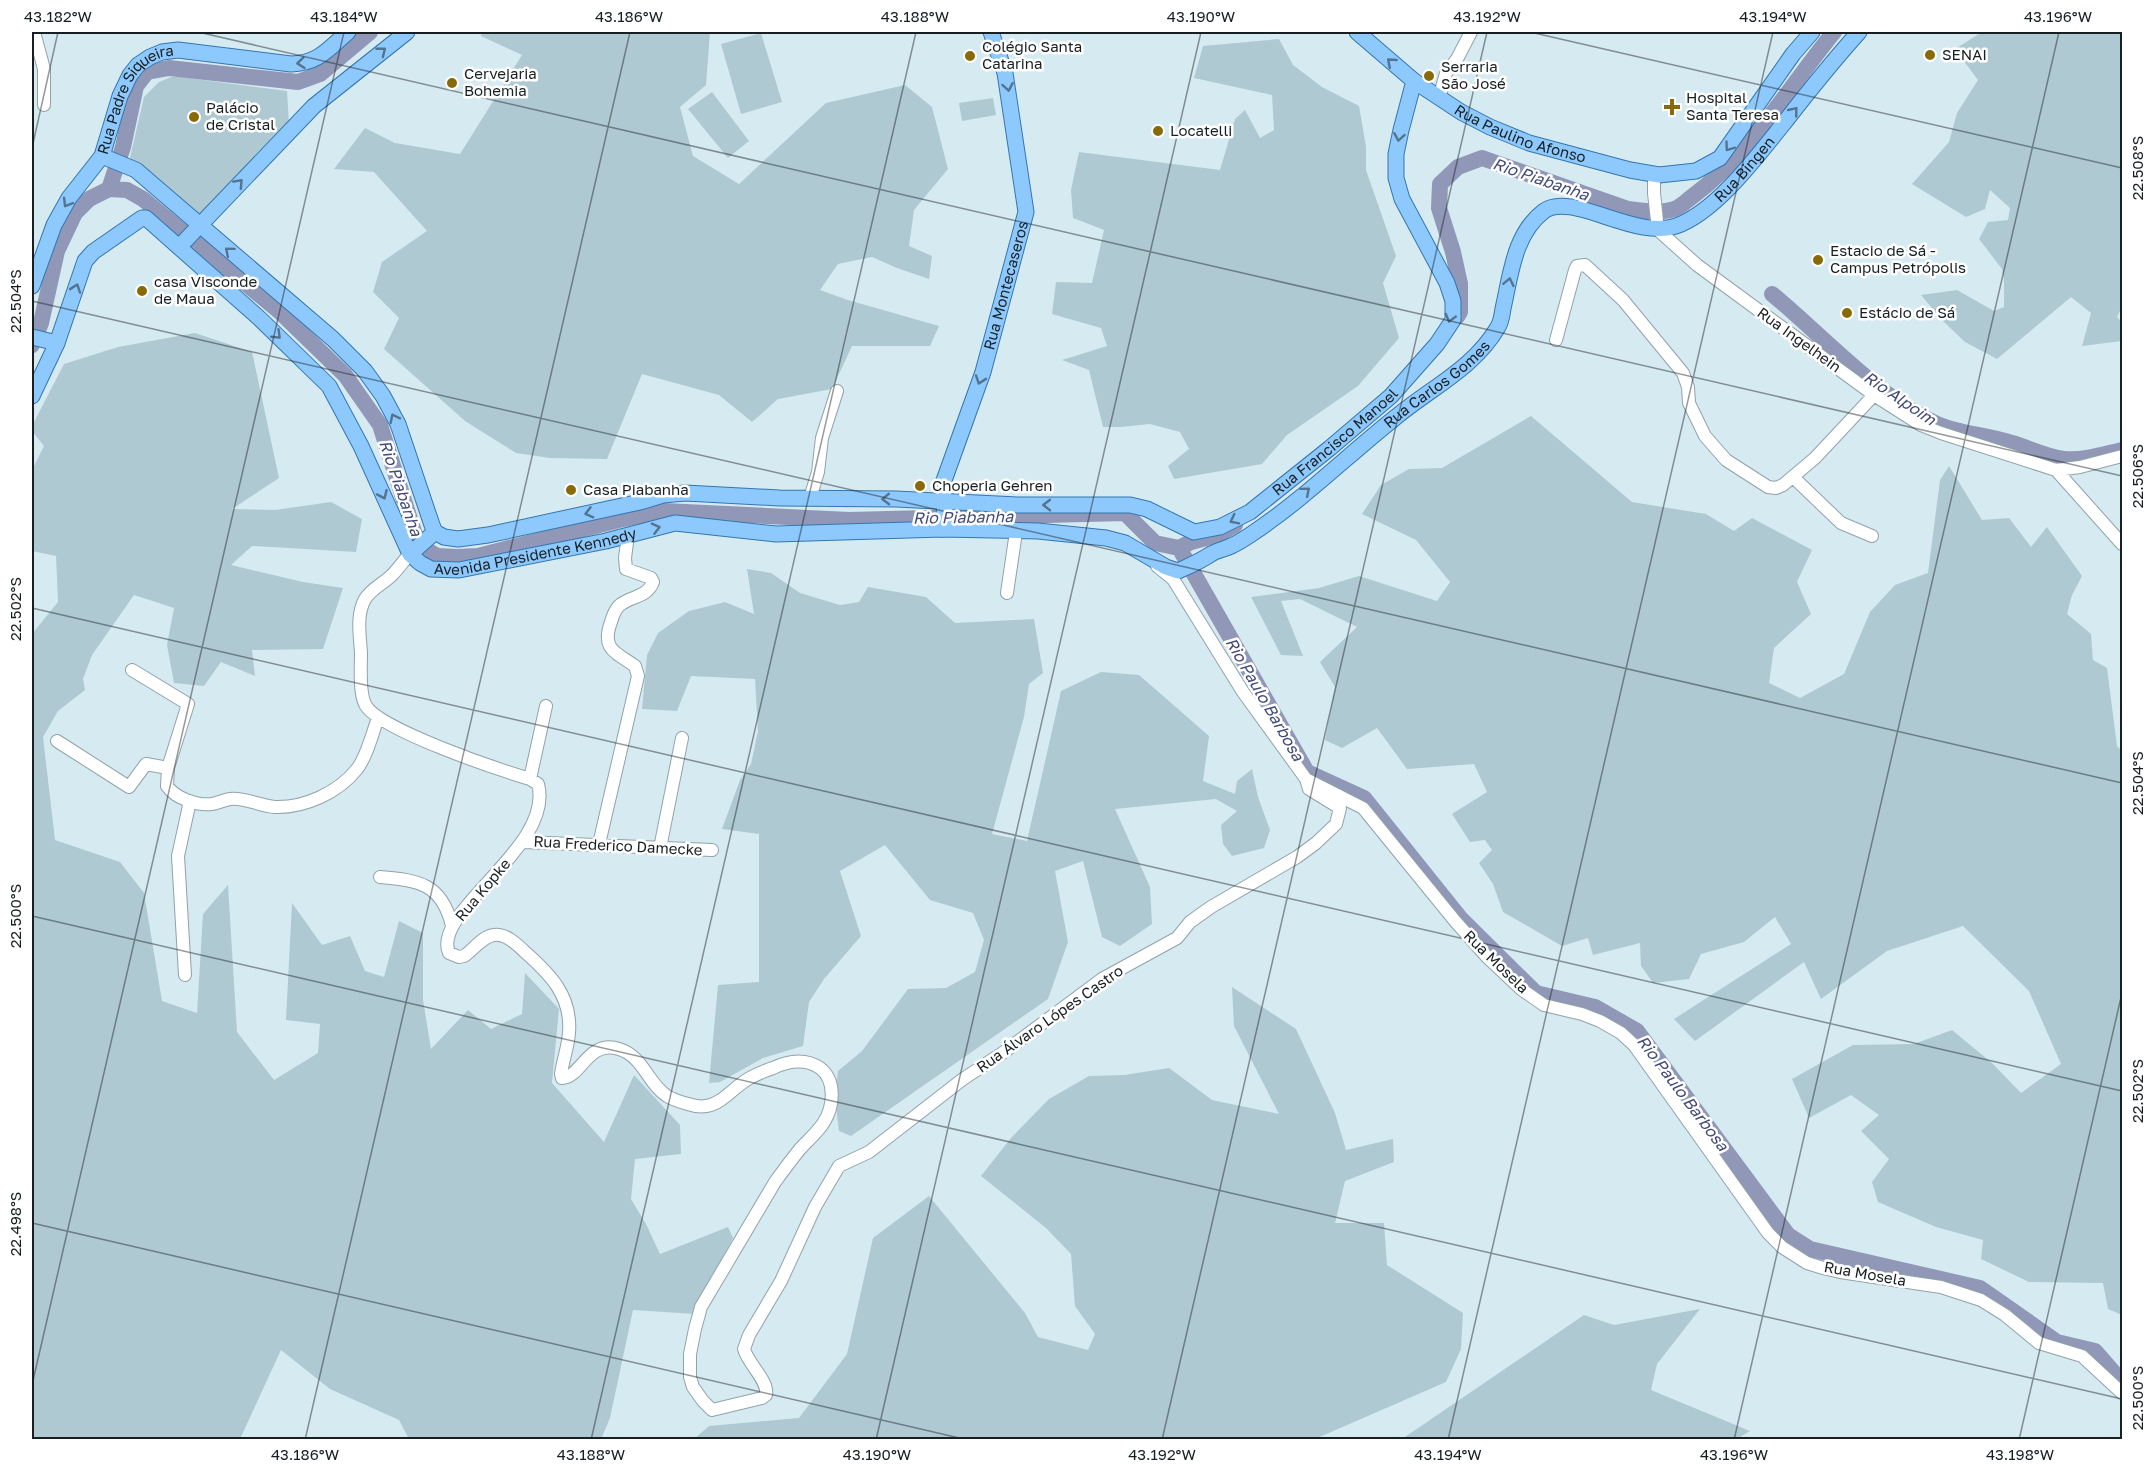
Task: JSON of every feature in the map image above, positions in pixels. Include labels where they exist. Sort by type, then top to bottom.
[{"type":"main road","name":"Rua Padre Siqueira","points":[[32,286],[54,225],[69,198],[106,158],[120,96],[138,65],[162,52],[178,50],[305,64],[314,61],[348,32]]},
{"type":"main road","points":[[181,246],[314,106],[407,32]]},
{"type":"main road","name":"Rua Montecaseros","points":[[943,529],[945,502],[942,486],[983,372],[1026,212],[1007,82],[991,32]]},
{"type":"main road","name":"Rua Paulino Afonso","points":[[1357,32],[1414,81],[1490,127],[1529,143],[1630,170],[1654,174]]},
{"type":"main road","name":"Rua Bingen","points":[[1654,174],[1669,175],[1696,171],[1720,158],[1793,54],[1812,32]]},
{"type":"main road","name":"Rua Bingen","points":[[1658,230],[1676,226],[1711,205],[1747,168],[1859,32]]},
{"type":"main road","name":"Rua Francisco Manoel","points":[[945,502],[1018,506],[1130,505],[1147,509],[1194,532],[1220,527],[1250,512],[1391,396],[1437,345],[1453,320],[1453,300],[1448,284],[1402,199],[1396,178],[1396,154],[1414,81]]},
{"type":"main road","points":[[106,158],[136,170],[198,227],[333,339],[365,371],[398,424],[435,532],[410,554]]},
{"type":"main road","name":"Rua Carlos Gomes","points":[[1175,575],[1233,545],[1282,512],[1397,415],[1463,367],[1478,353],[1499,326],[1518,245],[1543,212],[1559,206],[1571,207],[1635,226],[1658,230]]},
{"type":"main road","name":"Avenida Presidente Kennedy","points":[[57,343],[85,261],[93,252],[142,218],[146,218],[181,246],[329,386],[356,436],[410,554],[430,569],[459,570],[562,550],[675,523],[776,534],[943,529],[1038,531],[1106,538],[1125,543],[1166,567],[1175,575]]},
{"type":"main road","points":[[32,337],[57,343],[32,396]]},
{"type":"main road","name":"Avenida Presidente Kennedy","points":[[435,532],[444,537],[458,539],[488,535],[663,495],[685,493],[945,502]]},
{"type":"main road","points":[[1269,497],[1282,512]]},
{"type":"street","points":[[34,32],[44,69],[44,105]]},
{"type":"street","points":[[1439,98],[1446,73],[1457,59],[1471,32]]},
{"type":"street","points":[[1654,174],[1658,230]]},
{"type":"street","name":"Rua Ingelhein","points":[[1658,230],[1697,265],[1874,395],[1921,425],[1941,434],[2056,470],[2080,467],[2122,456]]},
{"type":"street","points":[[1556,340],[1575,270],[1577,266],[1585,264],[1623,300],[1683,373],[1688,387],[1689,403],[1705,436],[1726,460],[1768,487],[1776,488],[1793,477],[1831,443],[1874,395]]},
{"type":"street","points":[[810,498],[818,472],[822,438],[837,391]]},
{"type":"street","points":[[2056,470],[2122,544]]},
{"type":"street","points":[[1793,477],[1841,523],[1872,536]]},
{"type":"street","points":[[1007,593],[1016,532]]},
{"type":"street","points":[[599,844],[638,676],[635,666],[609,646],[607,639],[609,628],[620,604],[630,599],[634,600],[650,589],[653,582],[651,578],[626,569],[628,535]]},
{"type":"street","points":[[410,554],[392,575],[373,589],[361,611],[365,705],[378,718],[465,757],[530,779],[546,706]]},
{"type":"street","name":"Rua Mosela","points":[[1175,575],[1243,692],[1306,779],[1363,808],[1455,921],[1488,958],[1521,989],[1544,1005],[1582,1014],[1622,1033],[1634,1045],[1768,1233],[1782,1247],[1807,1263],[1823,1268],[1941,1287],[1981,1300],[2006,1315],[2039,1343],[2082,1356],[2122,1393]]},
{"type":"street","points":[[132,670],[188,704],[168,768],[168,789],[190,801],[208,804],[233,799],[280,807],[320,797],[331,791],[357,769],[378,718]]},
{"type":"street","points":[[660,848],[682,738]]},
{"type":"street","points":[[57,741],[129,787],[146,764],[168,768]]},
{"type":"street","name":"Rua Kopke","points":[[530,779],[538,784],[539,803],[534,822],[524,842],[479,891],[453,926],[446,945],[449,952],[455,956],[464,956],[492,935],[501,935],[520,948],[549,974],[562,996],[568,1016],[569,1034],[562,1078],[569,1076],[589,1056],[603,1048],[613,1047],[622,1049],[631,1055],[666,1096],[697,1106],[708,1106],[717,1102],[748,1079],[776,1066],[796,1061],[816,1066],[826,1072],[831,1083],[829,1110],[824,1122],[789,1162],[775,1182],[701,1307],[692,1346],[690,1377],[693,1387],[702,1401],[712,1410],[762,1398],[766,1395]]},
{"type":"street","name":"Rua Álvaro Lópes Castro","points":[[766,1395],[768,1390],[752,1367],[744,1349],[748,1335],[781,1281],[815,1207],[839,1166],[869,1152],[963,1079],[1004,1052],[1102,979],[1177,938],[1190,922],[1211,907],[1276,870],[1322,838],[1336,824],[1340,808],[1309,789],[1306,779]]},
{"type":"street","points":[[185,975],[178,856],[190,801]]},
{"type":"street","name":"Rua Frederico Damecke","points":[[524,842],[712,850]]},
{"type":"street","points":[[380,877],[408,880],[437,893],[445,903],[453,926]]},
{"type":"shaded area","points":[[482,32],[710,32],[706,85],[680,107],[693,156],[739,184],[826,103],[905,85],[932,107],[948,169],[914,210],[909,246],[932,256],[929,279],[872,257],[838,264],[820,290],[939,326],[930,346],[852,346],[832,389],[778,399],[752,422],[719,395],[642,374],[607,459],[550,458],[516,453],[465,421],[384,349],[399,318],[373,292],[382,262],[427,231],[374,172],[334,169],[365,128],[395,143],[460,154],[522,55],[481,36]]},
{"type":"shaded area","points":[[1982,32],[2122,32],[2122,307],[2117,317],[2122,322],[2122,341],[2082,346],[2091,313],[2071,297],[1997,359],[1965,342],[1921,295],[1957,290],[1994,311],[2004,307],[2002,269],[1979,239],[1988,222],[2008,220],[2010,208],[1990,190],[1985,209],[1966,217],[1912,184],[1949,142],[1957,113],[1978,80],[1955,49]]},
{"type":"shaded area","points":[[761,33],[782,102],[741,114],[721,44]]},
{"type":"shaded area","points":[[1279,39],[1293,65],[1322,87],[1359,106],[1366,147],[1366,170],[1396,256],[1383,283],[1399,338],[1358,386],[1287,435],[1262,464],[1174,479],[1168,466],[1189,449],[1180,432],[1150,424],[1103,427],[1089,370],[1062,360],[1107,346],[1101,328],[1052,314],[1056,282],[1092,283],[1104,230],[1073,218],[1071,190],[1079,152],[1220,170],[1235,119],[1245,110],[1260,138],[1274,130],[1272,95],[1194,78],[1203,46]]},
{"type":"shaded area","points":[[171,77],[287,91],[289,124],[198,218],[129,162],[144,97],[159,82]]},
{"type":"shaded area","points":[[712,92],[749,141],[728,158],[688,109]]},
{"type":"shaded area","points":[[993,98],[996,115],[962,121],[959,103]]},
{"type":"shaded area","points":[[195,333],[252,352],[279,478],[232,509],[275,510],[331,502],[362,519],[356,552],[252,546],[231,565],[303,582],[343,588],[323,649],[252,650],[255,676],[221,662],[204,686],[174,683],[167,645],[174,608],[134,595],[92,655],[83,679],[85,690],[58,711],[43,737],[55,840],[120,862],[144,893],[162,1001],[197,1013],[203,914],[228,885],[237,1032],[274,1080],[318,1053],[320,1024],[286,1020],[292,903],[322,945],[350,936],[365,971],[384,977],[399,921],[423,933],[423,1000],[431,1049],[468,1010],[491,1029],[522,1014],[525,973],[559,1009],[552,1083],[604,1142],[634,1075],[680,1125],[681,1154],[635,1159],[631,1199],[660,1254],[728,1227],[733,1238],[695,1314],[633,1310],[610,1418],[601,1439],[409,1439],[399,1420],[330,1389],[281,1350],[240,1439],[32,1439],[32,634],[58,602],[56,556],[32,551],[32,470],[44,446],[32,431],[32,426],[64,364],[118,347]]},
{"type":"shaded area","points":[[1531,416],[1632,502],[1706,514],[1734,531],[1752,518],[1812,550],[1797,582],[1811,614],[1774,648],[1769,683],[1800,698],[1844,674],[1870,612],[1895,585],[1928,573],[1940,480],[1949,466],[1982,520],[2009,518],[2031,547],[2047,527],[2082,576],[2072,595],[2067,614],[2091,634],[2093,660],[2107,668],[2117,746],[2122,751],[2122,1315],[2108,1309],[2103,1283],[2029,1282],[1981,1259],[1983,1240],[1936,1227],[1878,1202],[1872,1182],[1889,1159],[1861,1131],[1879,1115],[1851,1095],[1809,1118],[1792,1079],[1853,1045],[1914,1044],[1952,1030],[1992,1063],[2021,1093],[2061,1064],[2029,991],[1963,926],[1887,951],[1821,999],[1804,962],[1695,1041],[1674,1019],[1791,944],[1775,917],[1744,942],[1701,954],[1689,979],[1653,983],[1641,966],[1640,943],[1593,955],[1588,938],[1562,946],[1503,912],[1493,884],[1479,863],[1492,850],[1485,840],[1470,842],[1452,814],[1487,792],[1474,764],[1407,769],[1377,728],[1342,748],[1325,740],[1335,687],[1320,662],[1357,627],[1300,599],[1281,601],[1303,656],[1281,655],[1251,597],[1319,588],[1359,576],[1437,601],[1450,582],[1416,540],[1362,514],[1381,485],[1409,469],[1442,468]]},
{"type":"shaded area","points":[[747,569],[771,573],[800,593],[840,605],[859,602],[868,587],[926,597],[955,623],[1034,619],[1043,673],[1029,684],[1024,717],[992,834],[1027,841],[1061,691],[1101,672],[1139,675],[1209,736],[1203,781],[1235,794],[1237,781],[1252,769],[1258,797],[1270,830],[1264,848],[1232,856],[1223,844],[1221,825],[1237,811],[1216,799],[1115,809],[1150,887],[1152,924],[1120,946],[1102,937],[1083,861],[1055,871],[1068,942],[1048,999],[851,1136],[839,1131],[835,1098],[838,1071],[862,1051],[908,989],[946,988],[975,972],[984,940],[973,913],[930,900],[885,845],[840,871],[861,936],[824,979],[809,1002],[803,1046],[763,1058],[720,1082],[709,1083],[718,985],[759,982],[759,834],[722,829],[740,780],[751,764],[758,731],[755,679],[691,676],[677,711],[642,709],[647,655],[658,633],[689,611],[725,602],[754,614]]},
{"type":"shaded area","points":[[1232,987],[1296,1029],[1335,1113],[1346,1150],[1393,1139],[1394,1162],[1345,1181],[1335,1223],[1384,1223],[1387,1265],[1463,1313],[1461,1349],[1446,1382],[1315,1439],[694,1439],[709,1426],[799,1418],[847,1354],[873,1238],[929,1196],[1025,1313],[1038,1337],[1088,1350],[1095,1334],[1075,1306],[1071,1254],[1046,1228],[981,1176],[1011,1138],[1049,1099],[1089,1076],[1124,1075],[1169,1068],[1212,1100],[1279,1114],[1234,1026]]},
{"type":"shaded area","points":[[1700,1309],[1657,1364],[1651,1390],[1750,1431],[1737,1439],[1402,1439],[1584,1315],[1614,1325]]},
{"type":"waterway","points":[[109,189],[123,147],[136,86],[147,72],[169,68],[298,82],[320,74],[370,32]]},
{"type":"waterway","name":"Rio Piabanha","points":[[1457,317],[1460,312],[1460,284],[1439,208],[1440,184],[1458,167],[1482,158],[1628,209],[1657,212],[1674,209],[1714,179],[1733,160],[1834,32]]},
{"type":"waterway","name":"Rio Piabanha","points":[[32,345],[41,323],[57,251],[75,213],[89,199],[109,189],[127,190],[143,199],[279,311],[345,375],[380,425],[415,535],[425,549],[437,556],[478,556],[619,520],[664,511],[849,520],[1125,513],[1155,543],[1179,548],[1217,535],[1235,525]]},
{"type":"waterway","name":"Rio Alpoim","points":[[1772,294],[1872,382],[1893,398],[1937,424],[2003,440],[2064,459],[2086,458],[2122,450]]},
{"type":"waterway","name":"Rio Paulo Barbosa","points":[[1182,553],[1307,772],[1364,798],[1461,919],[1536,993],[1595,1007],[1637,1031],[1788,1235],[1810,1249],[1980,1288],[2057,1342],[2095,1351],[2122,1382]]},
{"type":"place","name":"SENAI","points":[[1930,55]]},
{"type":"place","name":"Colégio Santa Catarina","points":[[970,56]]},
{"type":"place","name":"Serraria São José","points":[[1429,76]]},
{"type":"place","name":"Cervejaria Bohemia","points":[[452,83]]},
{"type":"place","name":"Hospital Santa Teresa","points":[[1672,107]]},
{"type":"place","name":"Palácio de Cristal","points":[[194,117]]},
{"type":"place","name":"Locatelli","points":[[1158,131]]},
{"type":"place","name":"Estacio de Sá - Campus Petrópolis","points":[[1818,260]]},
{"type":"place","name":"casa Visconde de Maua","points":[[142,291]]},
{"type":"place","name":"Estácio de Sá","points":[[1847,313]]},
{"type":"place","name":"Choperia Gehren","points":[[920,486]]},
{"type":"place","name":"Casa Piabanha","points":[[571,490]]}]
